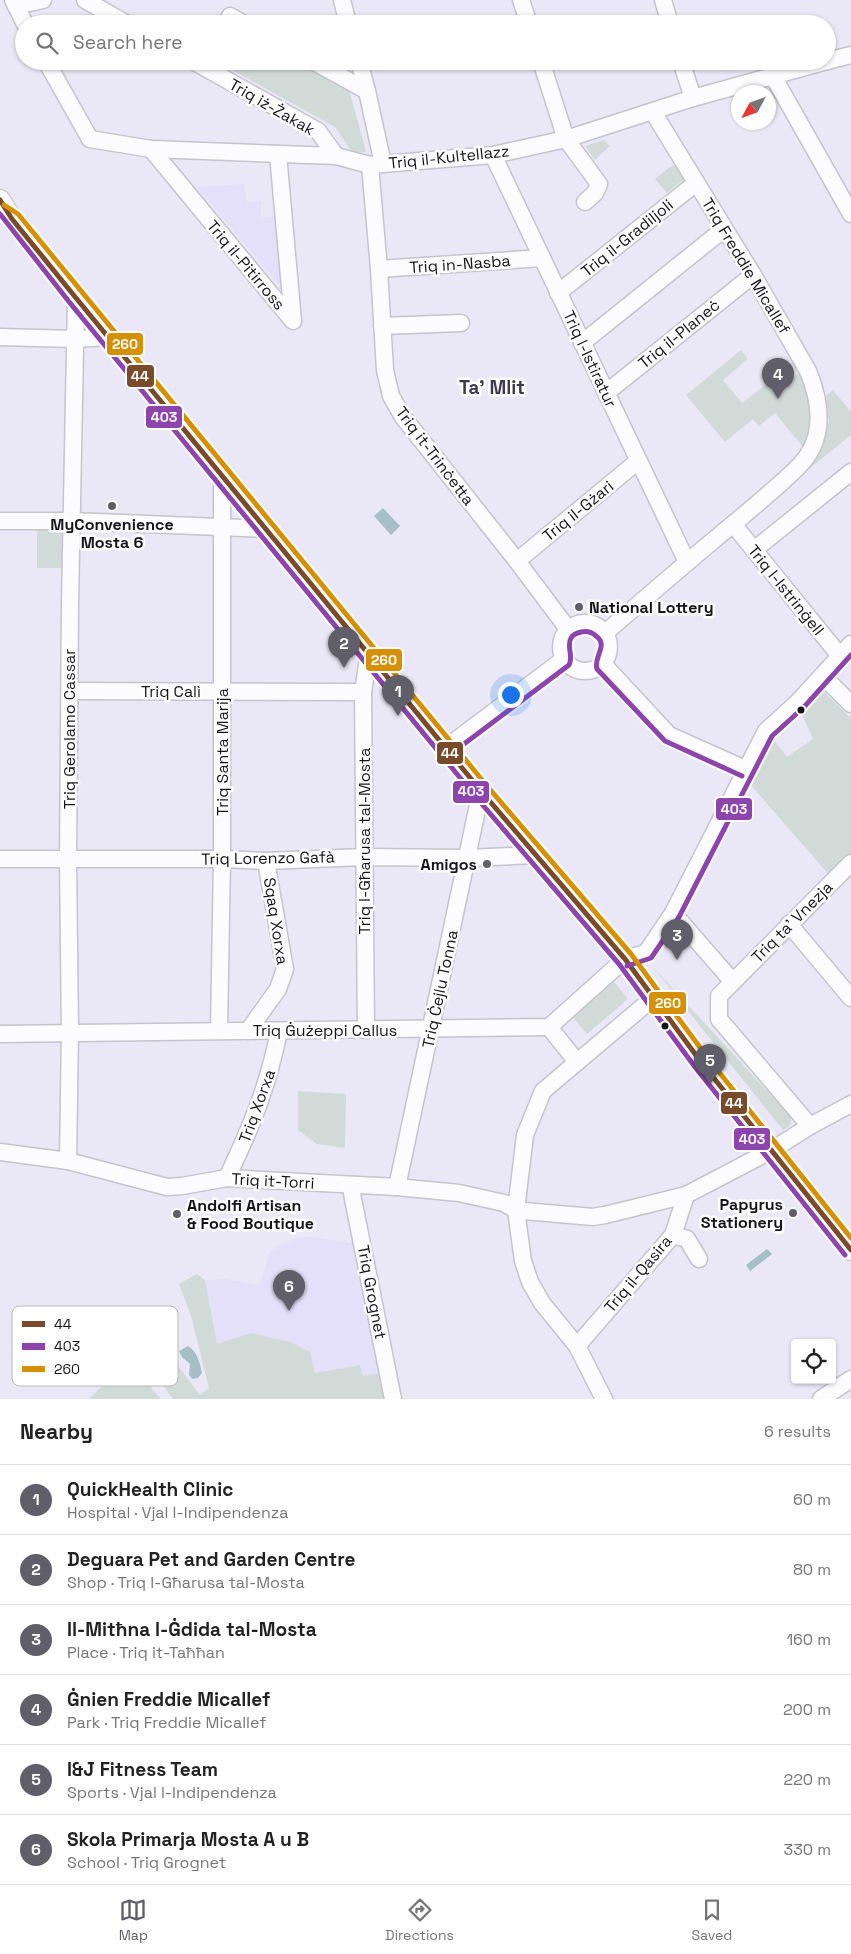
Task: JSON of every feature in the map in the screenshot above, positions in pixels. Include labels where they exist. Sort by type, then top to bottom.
[{"type":"main road","points":[[0,200],[6,215],[535,855],[625,959],[701,1062],[847,1242]]},
{"type":"street","points":[[20,15],[14,3],[42,0]]},
{"type":"street","points":[[85,0],[111,15]]},
{"type":"street","points":[[342,0],[346,15]]},
{"type":"street","points":[[521,0],[526,15]]},
{"type":"street","points":[[662,0],[667,15]]},
{"type":"street","name":"Triq il-Kultellazz","points":[[836,59],[851,55]]},
{"type":"street","name":"Triq il-Kultellazz","points":[[51,70],[90,139],[151,149],[336,156],[376,164],[493,156],[566,139],[693,98],[795,70]]},
{"type":"street","name":"Triq iż-Żakak","points":[[212,70],[318,131],[336,156]]},
{"type":"street","points":[[328,70],[367,91]]},
{"type":"street","name":"Triq it-Trinċetta","points":[[361,70],[367,91],[376,164],[382,326],[385,370],[391,396],[403,417],[517,560],[568,629]]},
{"type":"street","points":[[544,70],[566,139],[599,184],[595,193],[585,202]]},
{"type":"street","points":[[684,70],[693,98]]},
{"type":"street","points":[[773,76],[851,214]]},
{"type":"street","name":"Triq Freddie Micallef","points":[[605,633],[687,562],[761,502],[801,464],[812,448],[818,426],[819,405],[808,371],[753,275],[653,112]]},
{"type":"street","name":"Triq il-Pitirross","points":[[151,149],[292,320],[278,154]]},
{"type":"street","name":"Triq l-Istiratur","points":[[493,156],[687,562]]},
{"type":"street","name":"Triq il-Gradiljoli","points":[[558,293],[696,183]]},
{"type":"street","points":[[582,343],[724,229]]},
{"type":"street","name":"Triq in-Nasba","points":[[379,269],[542,258]]},
{"type":"street","name":"Triq il-Planeċ","points":[[606,393],[753,275]]},
{"type":"street","name":"Triq Gerolamo Cassar","points":[[68,1161],[70,1032],[68,860],[76,298]]},
{"type":"street","points":[[382,326],[461,323]]},
{"type":"street","points":[[0,337],[75,339],[108,337]]},
{"type":"street","name":"Triq il-Gżari","points":[[517,560],[638,461]]},
{"type":"street","points":[[754,550],[851,472]]},
{"type":"street","name":"Triq Santa Marija","points":[[219,1031],[222,859],[222,474]]},
{"type":"street","points":[[0,521],[73,521],[266,529]]},
{"type":"street","name":"Triq l-Istrinġell","points":[[733,524],[840,656]]},
{"type":"street","points":[[584,623],[599,627],[609,641],[607,657],[603,664],[590,671],[582,672],[575,670],[564,660],[561,644],[563,636],[568,629],[584,623]]},
{"type":"street","points":[[577,1062],[549,1027],[625,959],[646,953],[673,913],[766,730],[798,702],[851,644]]},
{"type":"street","name":"Triq l-Għarusa tal-Mosta","points":[[366,1030],[363,692],[368,652]]},
{"type":"street","points":[[447,748],[564,660]]},
{"type":"street","points":[[603,664],[670,735],[745,769]]},
{"type":"street","points":[[822,676],[851,704]]},
{"type":"street","name":"Triq Calì","points":[[70,691],[363,692]]},
{"type":"street","name":"Triq Ċejlu Tonna","points":[[397,1187],[481,790]]},
{"type":"street","name":"Triq Lorenzo Gafà","points":[[0,859],[222,859],[266,861],[364,857],[468,858],[535,855]]},
{"type":"street","name":"Sqaq Xorxa","points":[[248,1031],[278,989],[285,969],[285,958],[266,861]]},
{"type":"street","name":"Triq ta' Vnezja","points":[[810,1126],[719,1019],[720,996],[851,862]]},
{"type":"street","points":[[673,913],[733,982]]},
{"type":"street","points":[[789,924],[851,998]]},
{"type":"street","points":[[604,1399],[577,1346],[542,1303],[530,1282],[523,1261],[520,1211],[525,1135],[542,1091],[653,998]]},
{"type":"street","name":"Triq Ġużeppi Callus","points":[[0,1034],[549,1027]]},
{"type":"street","name":"Triq Xorxa","points":[[227,1178],[242,1149],[263,1096],[273,1064],[279,1031]]},
{"type":"street","name":"Triq it-Torri","points":[[0,1152],[68,1161],[167,1186],[182,1186],[227,1178],[397,1187],[459,1193],[504,1203],[520,1211],[592,1217],[686,1195],[772,1150],[810,1126],[851,1104]]},
{"type":"street","name":"Triq Grognet","points":[[352,1186],[393,1399]]},
{"type":"street","name":"Triq il-Qasira","points":[[577,1346],[672,1235],[686,1195]]},
{"type":"street","points":[[672,1235],[687,1239],[700,1259]]},
{"type":"street","points":[[821,1399],[851,1379]]},
{"type":"shaded area","points":[[232,70],[315,70],[349,89],[366,152],[352,152],[335,127]]},
{"type":"shaded area","points":[[604,140],[610,146],[595,160],[585,146]]},
{"type":"shaded area","points":[[677,165],[682,172],[683,180],[667,193],[655,179],[670,167]]},
{"type":"shaded area","points":[[244,184],[247,202],[261,201],[261,217],[282,216],[285,292],[197,187]]},
{"type":"shaded area","points":[[741,350],[748,359],[723,380],[742,403],[768,383],[776,392],[801,372],[814,422],[812,434],[803,447],[775,413],[759,426],[753,419],[725,442],[686,395]]},
{"type":"shaded area","points":[[833,390],[851,412],[851,435],[810,468],[829,422],[826,396]]},
{"type":"shaded area","points":[[383,508],[400,526],[391,535],[374,516]]},
{"type":"shaded area","points":[[64,529],[63,568],[37,568],[37,530]]},
{"type":"shaded area","points":[[822,690],[851,718],[851,854],[830,876],[749,783],[771,736],[787,757],[813,739],[801,712]]},
{"type":"shaded area","points":[[653,967],[792,1118],[790,1126],[783,1130]]},
{"type":"shaded area","points":[[614,982],[628,999],[587,1034],[572,1016]]},
{"type":"shaded area","points":[[298,1091],[346,1094],[345,1148],[317,1144],[298,1130]]},
{"type":"shaded area","points":[[303,1236],[352,1243],[382,1373],[362,1376],[361,1365],[314,1373],[310,1352],[217,1344],[205,1280],[226,1279],[259,1285],[270,1251]]},
{"type":"shaded area","points":[[767,1249],[772,1254],[750,1271],[746,1265]]},
{"type":"shaded area","points":[[197,1274],[205,1280],[217,1344],[251,1333],[290,1342],[310,1352],[315,1373],[360,1365],[363,1376],[382,1373],[387,1399],[173,1399],[163,1386],[178,1386],[178,1366],[200,1395],[209,1388],[191,1316],[179,1284]]},
{"type":"shaded area","points":[[188,1346],[194,1351],[199,1361],[202,1373],[198,1378],[192,1379],[189,1375],[190,1364],[182,1357],[179,1351]]},
{"type":"shaded area","points":[[102,1386],[153,1386],[151,1388],[161,1399],[89,1399]]},
{"type":"transit line","name":"44","points":[[0,200],[12,219],[76,298],[481,791],[625,959],[701,1062],[851,1250]]},
{"type":"transit line","name":"260","points":[[4,205],[18,214],[487,786],[631,954],[707,1057],[851,1238]]},
{"type":"transit line","name":"403","points":[[0,214],[70,303],[475,796],[619,964],[695,1067],[845,1255]]},
{"type":"transit line","name":"403","points":[[452,753],[569,665],[571,658],[569,644],[571,638],[577,633],[587,632],[594,635],[601,643],[596,665],[597,669],[665,741],[742,776]]},
{"type":"transit line","name":"403","points":[[627,966],[651,958],[679,917],[772,736],[804,707],[851,655]]},
{"type":"place","name":"Ġnien Freddie Micallef","points":[[778,399]]},
{"type":"place","name":"MyConvenience Mosta 6","points":[[112,506]]},
{"type":"place","name":"National Lottery","points":[[579,607]]},
{"type":"place","name":"Deguara Pet and Garden Centre","points":[[344,668]]},
{"type":"place","name":"QuickHealth Clinic","points":[[398,716]]},
{"type":"place","name":"Amigos","points":[[487,864]]},
{"type":"place","name":"Il-Mitħna l-Ġdida tal-Mosta","points":[[677,960]]},
{"type":"place","name":"I&J Fitness Team","points":[[710,1085]]},
{"type":"place","name":"Papyrus Stationery","points":[[793,1213]]},
{"type":"place","name":"Andolfi Artisan & Food Boutique","points":[[177,1214]]},
{"type":"place","name":"Skola Primarja Mosta A u B","points":[[289,1311]]},
{"type":"district","name":"Ta' Mlit","points":[[492,387]]}]
